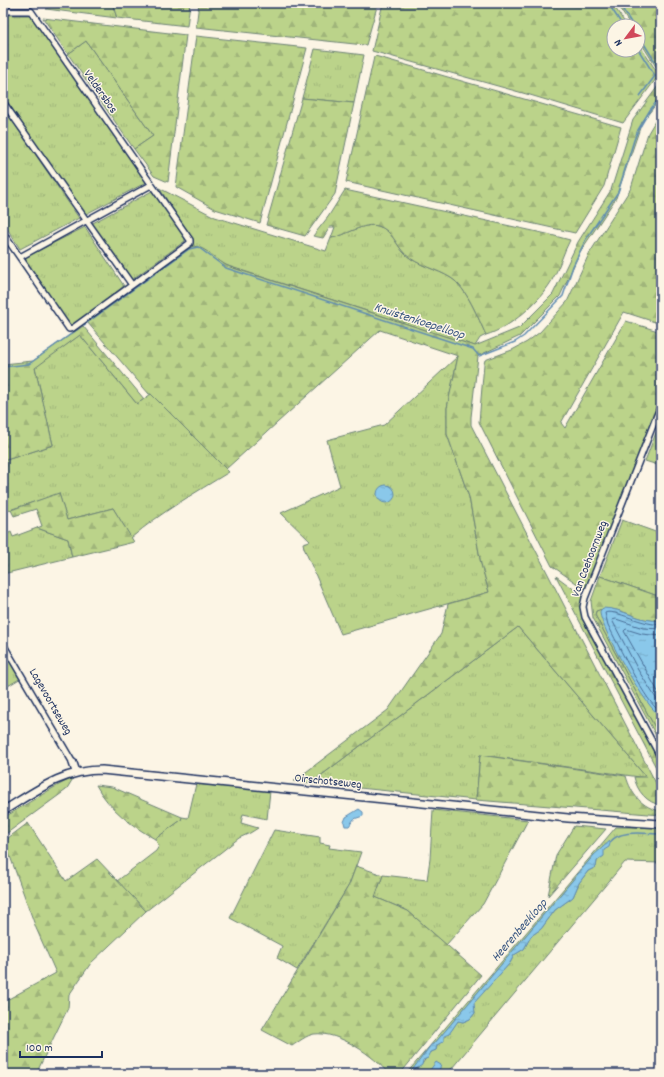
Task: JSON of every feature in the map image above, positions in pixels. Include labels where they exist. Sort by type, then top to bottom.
[{"type":"street","name":"Veldersbos","points":[[3,11],[31,11],[190,240],[190,243],[70,329],[3,233]]},
{"type":"street","points":[[3,102],[85,221],[132,285]]},
{"type":"street","points":[[20,257],[151,185]]},
{"type":"street","name":"Van Coehoornweg","points":[[661,405],[585,598],[583,607],[585,617],[661,758]]},
{"type":"street","name":"Lagevoortseweg","points":[[3,644],[73,763],[76,772]]},
{"type":"street","name":"Oirschotseweg","points":[[3,811],[53,781],[76,772],[102,770],[568,818],[661,824]]},
{"type":"green space","points":[[55,3],[112,3],[117,18],[46,9]]},
{"type":"green space","points":[[112,3],[190,3],[187,26],[117,18]]},
{"type":"green space","points":[[199,3],[378,3],[366,45],[364,45],[196,27]]},
{"type":"green space","points":[[383,3],[612,3],[622,18],[606,18],[606,58],[646,58],[646,55],[659,75],[623,123],[530,95],[372,51]]},
{"type":"green space","points":[[616,3],[661,3],[660,73],[646,51],[646,18],[626,18]]},
{"type":"green space","points":[[3,15],[30,15],[147,182],[84,215],[3,95]]},
{"type":"green space","points":[[43,18],[186,35],[168,182],[154,176],[134,149],[153,136],[86,41],[68,54]]},
{"type":"green space","points":[[196,36],[307,48],[260,223],[215,209],[176,187]]},
{"type":"green space","points":[[86,41],[153,136],[134,149],[68,54]]},
{"type":"green space","points":[[315,49],[364,55],[354,103],[302,98]]},
{"type":"green space","points":[[375,56],[621,127],[604,186],[575,233],[346,182]]},
{"type":"green space","points":[[661,82],[661,98],[642,122],[616,198],[580,252],[560,296],[520,336],[478,356],[471,425],[661,793],[661,805],[651,802],[643,796],[635,782],[634,777],[646,777],[518,627],[311,783],[294,781],[388,710],[441,634],[448,604],[489,592],[481,564],[469,497],[447,434],[447,408],[458,356],[380,330],[226,469],[151,394],[149,394],[87,322],[193,246],[203,249],[230,267],[475,346],[519,328],[553,294],[578,242],[611,190],[633,120]]},
{"type":"green space","points":[[302,98],[354,103],[335,194],[305,236],[266,225]]},
{"type":"green space","points":[[3,107],[79,218],[20,249],[3,222]]},
{"type":"green space","points":[[661,111],[661,324],[624,312],[561,423],[565,428],[626,321],[661,332],[661,399],[586,590],[552,566],[479,422],[484,364],[485,360],[512,350],[527,342],[540,332],[567,302],[589,254],[631,188],[648,133]]},
{"type":"green space","points":[[159,188],[215,217],[326,251],[331,238],[366,226],[372,225],[383,228],[410,258],[446,275],[457,283],[472,304],[486,335],[480,338],[475,346],[225,265],[193,246],[190,247],[192,238]]},
{"type":"green space","points":[[345,190],[570,240],[554,277],[539,298],[514,321],[495,332],[486,335],[472,304],[457,283],[446,275],[410,258],[383,228],[372,225],[366,226],[331,238],[335,227],[330,227],[323,238],[313,236],[328,217]]},
{"type":"green space","points":[[152,191],[185,238],[185,241],[130,281],[91,224]]},
{"type":"green space","points":[[85,227],[124,286],[71,327],[25,263],[26,257]]},
{"type":"green space","points":[[83,326],[144,399],[137,404],[80,335],[35,368],[53,445],[3,461],[3,364],[33,361]]},
{"type":"green space","points":[[80,335],[137,404],[151,394],[229,472],[166,511],[131,538],[113,508],[67,520],[59,494],[3,512],[3,461],[53,445],[35,367]]},
{"type":"green space","points":[[458,356],[447,408],[447,434],[469,497],[481,564],[489,592],[341,634],[304,548],[303,543],[310,541],[281,513],[340,486],[327,440],[384,425]]},
{"type":"green space","points":[[661,420],[661,466],[645,461]]},
{"type":"green space","points":[[59,493],[67,520],[113,508],[134,542],[72,557],[68,539],[37,528],[42,526],[36,509],[14,516],[11,510]]},
{"type":"green space","points":[[622,520],[661,534],[661,597],[600,576]]},
{"type":"green space","points":[[37,528],[68,539],[72,557],[3,574],[3,536],[11,532],[13,537]]},
{"type":"green space","points":[[556,576],[583,596],[582,602],[584,620],[661,761],[661,777]]},
{"type":"green space","points":[[600,576],[661,597],[661,620],[644,619],[612,609],[596,611],[595,615],[661,739],[661,745],[593,618],[591,601]]},
{"type":"green space","points":[[603,608],[601,609],[658,715],[661,716],[661,739],[595,615],[596,611]]},
{"type":"green space","points":[[518,627],[647,778],[480,755],[476,800],[311,783]]},
{"type":"green space","points":[[3,647],[21,678],[3,689]]},
{"type":"green space","points":[[480,755],[626,776],[631,789],[638,799],[648,807],[661,811],[661,815],[476,800]]},
{"type":"green space","points":[[74,777],[66,790],[3,836],[3,818]]},
{"type":"green space","points":[[196,784],[270,791],[267,819],[243,814],[241,823],[258,828],[239,838],[146,911],[117,881],[156,851],[159,846],[155,839],[181,820],[182,817],[188,818]]},
{"type":"green space","points":[[96,785],[112,787],[182,817],[181,820],[155,839],[114,809],[101,794]]},
{"type":"green space","points":[[433,810],[528,820],[483,904],[446,945],[408,911],[375,897],[383,875],[427,880]]},
{"type":"green space","points":[[28,823],[66,881],[97,859],[146,911],[91,963],[69,995],[68,1008],[36,1074],[3,1074],[3,1002],[56,973],[36,928],[6,845],[8,838]]},
{"type":"green space","points":[[574,826],[606,829],[548,896],[556,855]]},
{"type":"green space","points":[[616,827],[661,827],[661,863],[625,862],[447,1074],[438,1074],[440,1072],[429,1070],[427,1074],[406,1074]],"holes":[[[594,855],[597,861],[596,867],[588,871],[579,883],[573,897],[555,910],[541,929],[531,936],[524,949],[514,955],[510,963],[473,1003],[475,1013],[470,1019],[463,1022],[458,1021],[440,1042],[436,1050],[429,1054],[422,1064],[411,1073],[431,1045],[435,1043]]]},
{"type":"green space","points":[[274,830],[320,837],[320,843],[330,845],[329,848],[361,852],[349,885],[297,970],[277,958],[282,946],[230,918]]},
{"type":"green space","points":[[356,866],[383,875],[375,897],[408,911],[481,975],[400,1074],[389,1074],[374,1060],[355,1046],[334,1036],[314,1034],[292,1046],[262,1030],[349,885]]},
{"type":"water","points":[[386,485],[392,488],[395,494],[392,500],[386,503],[380,500],[377,494],[380,488]]},
{"type":"water","points":[[603,608],[618,610],[639,618],[661,620],[661,716],[655,711],[636,686],[616,651],[602,622],[600,611]]},
{"type":"water","points":[[359,809],[363,812],[363,816],[354,819],[349,826],[345,826],[344,822],[346,817]]},
{"type":"water","points":[[611,840],[609,847],[604,850],[604,856],[597,861],[596,867],[588,871],[579,883],[573,897],[555,910],[541,929],[531,936],[524,949],[514,955],[510,963],[474,1003],[475,1013],[470,1019],[463,1022],[458,1021],[449,1034],[444,1036],[444,1041],[437,1045],[436,1050],[431,1052],[428,1058],[423,1060],[422,1065],[410,1073],[431,1045],[435,1043],[594,855]]},
{"type":"water","points":[[436,1062],[441,1065],[438,1074],[427,1074]]},
{"type":"waterway","points":[[608,3],[618,18]]},
{"type":"waterway","points":[[619,3],[628,18]]},
{"type":"waterway","points":[[646,47],[659,68]]},
{"type":"waterway","points":[[640,96],[655,76],[644,58]]},
{"type":"waterway","name":"Knuistenkoepelloop","points":[[84,325],[189,249],[198,247],[226,268],[473,349],[479,356],[515,342],[524,336],[563,296],[573,266],[586,239],[618,192],[638,130],[650,110],[661,96]]},
{"type":"waterway","name":"Knuistenkoepelloop","points":[[3,367],[29,364],[78,329]]},
{"type":"waterway","name":"Heerenbeekloop","points":[[610,842],[620,835],[634,833],[661,834]]}]
